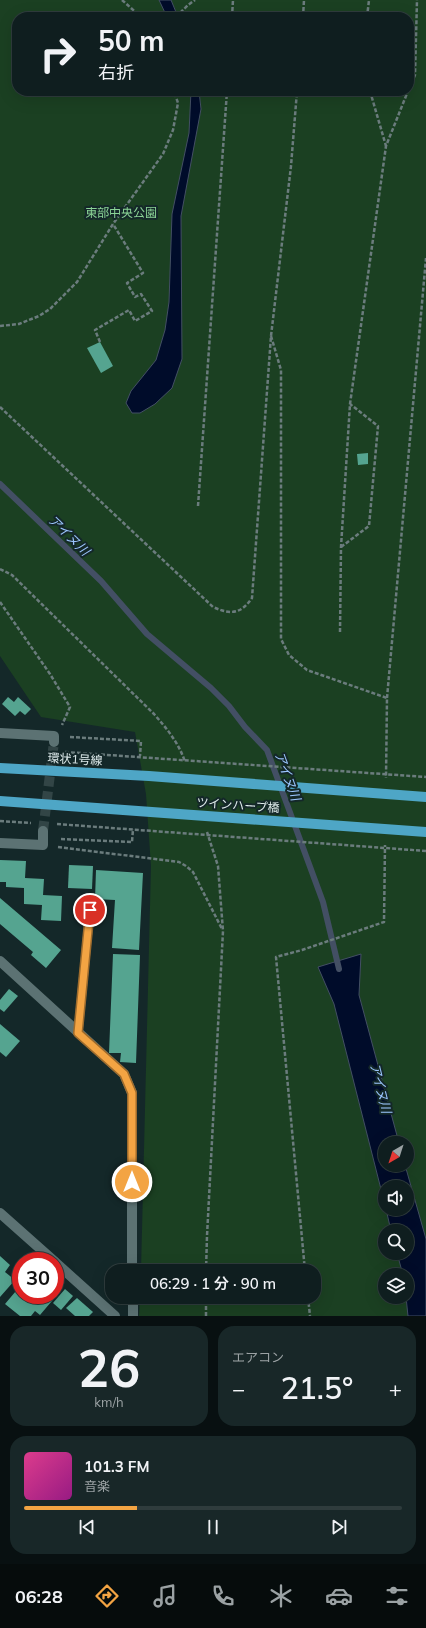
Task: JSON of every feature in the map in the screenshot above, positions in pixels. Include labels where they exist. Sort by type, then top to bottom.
[{"type":"main road","name":"環状1号線","points":[[0,768],[149,776]]},
{"type":"main road","name":"ツインハープ橋","points":[[149,776],[426,797]]},
{"type":"main road","name":"ツインハープ橋","points":[[0,801],[426,832]]},
{"type":"street","points":[[0,733],[54,739]]},
{"type":"street","points":[[0,843],[42,845],[44,831]]},
{"type":"street","points":[[0,961],[124,1074],[132,1093],[132,1264]]},
{"type":"street","points":[[0,1213],[43,1252]]},
{"type":"street","points":[[64,1271],[114,1316]]},
{"type":"street","points":[[133,1304],[133,1316]]},
{"type":"lane","points":[[78,1033],[90,910]]},
{"type":"path","points":[[122,0],[135,12]]},
{"type":"path","points":[[181,12],[195,0]]},
{"type":"path","points":[[232,12],[233,0]]},
{"type":"path","points":[[303,12],[304,0]]},
{"type":"path","points":[[368,12],[369,0]]},
{"type":"path","points":[[414,78],[417,0]]},
{"type":"path","points":[[0,326],[19,324],[39,316],[50,309],[77,282],[113,224],[163,154],[173,130],[178,103],[176,96]]},
{"type":"path","points":[[198,506],[227,96]]},
{"type":"path","points":[[0,407],[213,607],[223,612],[236,612],[246,606],[252,598],[271,336],[291,166],[297,96]]},
{"type":"path","points":[[371,96],[386,146]]},
{"type":"path","points":[[340,632],[341,547],[350,404],[386,146],[407,96]]},
{"type":"path","points":[[100,342],[94,330],[129,310],[135,321],[152,311],[141,294],[136,297],[127,283],[143,273],[113,224]]},
{"type":"path","points":[[386,778],[387,698],[426,258]]},
{"type":"path","points":[[271,336],[281,370],[281,639],[289,655],[307,670],[387,698]]},
{"type":"path","points":[[341,547],[369,526],[378,426],[350,404]]},
{"type":"path","points":[[0,569],[12,575],[154,714],[170,732],[181,751],[186,765]]},
{"type":"path","points":[[0,602],[50,674],[70,707]]},
{"type":"path","points":[[67,736],[142,741],[140,756]]},
{"type":"path","points":[[58,752],[140,756],[426,777]]},
{"type":"path","points":[[0,821],[31,823]]},
{"type":"path","points":[[55,824],[426,851]]},
{"type":"path","points":[[61,838],[132,842],[133,829]]},
{"type":"path","points":[[206,1264],[206,1236],[223,931],[218,866],[207,830]]},
{"type":"path","points":[[304,1264],[276,957],[302,950],[384,922],[385,842]]},
{"type":"path","points":[[42,845],[179,862],[193,872],[223,931]]},
{"type":"path","points":[[206,1304],[206,1316]]},
{"type":"path","points":[[309,1304],[310,1316]]},
{"type":"green space","name":"東部中央公園","points":[[0,0],[426,0],[426,1245],[411,1268],[378,1268],[378,1304],[407,1304],[408,1316],[139,1316],[140,1304],[321,1304],[321,1264],[141,1264],[151,866],[146,794],[135,732],[41,717],[0,656]]},
{"type":"water","points":[[159,0],[171,0],[176,12],[165,12]]},
{"type":"water","points":[[191,96],[200,96],[201,109],[181,216],[182,359],[172,388],[155,404],[140,413],[132,413],[126,403],[131,391],[156,360],[165,330],[169,302],[172,214],[189,133]]},
{"type":"water","points":[[361,954],[359,995],[397,1136],[378,1136],[378,1172],[407,1172],[409,1180],[379,1180],[334,1004],[318,967]]},
{"type":"water","points":[[414,1197],[426,1239],[426,1316],[408,1316],[407,1304],[414,1304],[414,1268],[401,1268],[399,1260],[414,1260],[414,1224],[389,1224],[388,1216],[414,1216]]},
{"type":"building","points":[[100,342],[113,366],[101,373],[87,348]]},
{"type":"building","points":[[368,453],[368,464],[358,465],[357,454]]},
{"type":"building","points":[[8,697],[14,702],[18,697],[31,709],[25,715],[20,711],[15,716],[2,704]]},
{"type":"building","points":[[0,860],[26,861],[25,878],[44,879],[43,895],[62,896],[61,921],[41,920],[42,905],[24,904],[24,888],[6,887],[6,882],[0,882]]},
{"type":"building","points":[[69,865],[93,866],[92,889],[68,888]]},
{"type":"building","points":[[96,870],[143,873],[139,950],[112,948],[115,900],[95,899]]},
{"type":"building","points":[[0,898],[61,950],[46,968],[31,955],[33,952],[0,924]]},
{"type":"building","points":[[113,954],[140,955],[136,1063],[120,1062],[121,1053],[109,1053]]},
{"type":"building","points":[[9,989],[18,996],[4,1012],[0,1009],[0,1000]]},
{"type":"building","points":[[0,1024],[20,1041],[6,1057],[0,1052]]},
{"type":"building","points":[[0,1256],[10,1265],[5,1272],[12,1278],[12,1283],[0,1297]]},
{"type":"building","points":[[65,1289],[73,1296],[61,1310],[54,1304],[64,1304]]},
{"type":"building","points":[[12,1296],[12,1304],[49,1304],[40,1315],[35,1311],[31,1316],[20,1316],[5,1304]]},
{"type":"building","points":[[77,1298],[93,1312],[89,1316],[75,1316],[66,1308]]},
{"type":"waterway","name":"アイヌ川","points":[[0,484],[101,581],[147,634],[211,688],[229,706],[245,727],[267,750],[323,902],[339,969]]},
{"type":"tunnel","points":[[43,831],[54,742]]},
{"type":"route","points":[[90,910],[78,1033],[124,1074],[132,1093],[132,1182]]}]
